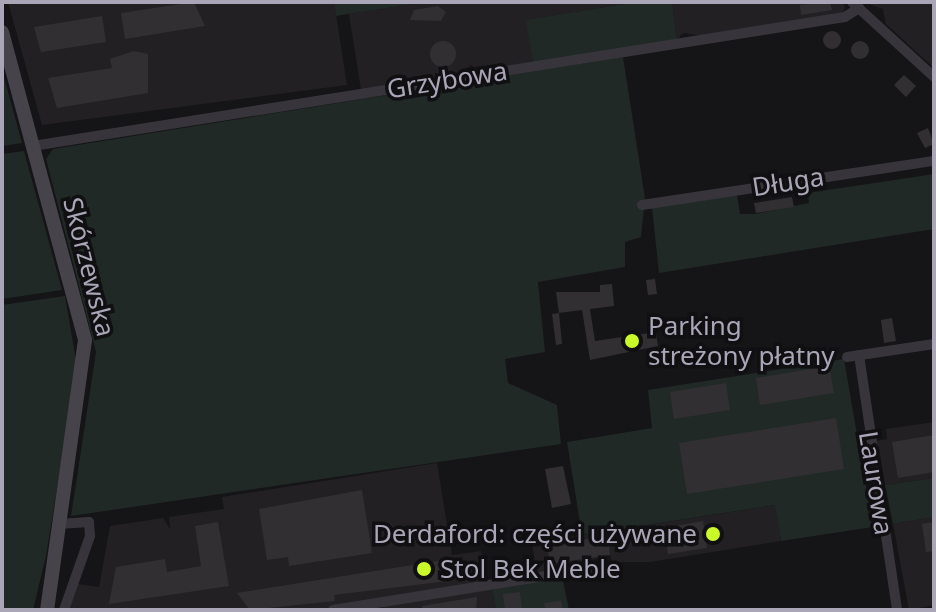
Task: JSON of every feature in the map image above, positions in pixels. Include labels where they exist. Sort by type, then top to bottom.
[{"type":"street","points":[[856,5],[934,77]]},
{"type":"street","name":"Grzybowa","points":[[33,146],[845,17],[856,5]]},
{"type":"street","name":"Skórzewska","points":[[2,32],[86,353],[44,610]]},
{"type":"street","name":"Długa","points":[[642,205],[934,161]]},
{"type":"street","points":[[847,357],[934,344]]},
{"type":"street","name":"Laurowa","points":[[859,355],[897,610]]},
{"type":"street","points":[[59,524],[89,522],[90,531],[64,610]]},
{"type":"street","points":[[333,610],[594,568]]},
{"type":"shaded area","points":[[8,2],[334,2],[347,85],[42,125]]},
{"type":"shaded area","points":[[334,2],[426,2],[336,16]]},
{"type":"shaded area","points":[[426,2],[636,2],[527,20],[533,63],[476,72],[472,65],[455,75],[361,90],[349,14]]},
{"type":"shaded area","points":[[636,2],[672,2],[677,40],[533,63],[526,20]]},
{"type":"shaded area","points":[[672,2],[843,2],[845,8],[842,14],[705,36],[683,33],[677,40]]},
{"type":"shaded area","points":[[863,2],[934,2],[934,68],[886,24],[883,9]]},
{"type":"shaded area","points":[[623,57],[645,198],[641,237],[625,242],[625,267],[538,282],[545,352],[505,359],[508,383],[557,405],[561,444],[71,516],[96,352],[46,159],[53,149]]},
{"type":"shaded area","points":[[2,70],[22,143],[2,146]]},
{"type":"shaded area","points":[[24,151],[62,290],[2,299],[2,154]]},
{"type":"shaded area","points":[[934,174],[934,229],[659,273],[652,208],[737,195],[740,214],[755,214],[809,203],[808,193]]},
{"type":"shaded area","points":[[65,296],[77,366],[46,556],[33,610],[2,610],[2,305]]},
{"type":"shaded area","points":[[844,359],[873,527],[781,541],[775,505],[582,535],[567,442],[652,428],[648,390]]},
{"type":"shaded area","points":[[934,422],[934,478],[885,485],[877,441],[887,439],[886,429]]},
{"type":"shaded area","points":[[437,463],[452,555],[481,551],[486,583],[315,610],[68,610],[78,584],[99,587],[110,526],[163,518],[170,529],[169,517],[224,509],[222,497]]},
{"type":"shaded area","points":[[934,478],[934,517],[893,524],[885,485]]},
{"type":"shaded area","points":[[776,505],[781,541],[650,562],[612,562],[610,555],[537,574],[532,543]]},
{"type":"shaded area","points":[[934,517],[934,605],[909,610],[893,524]]},
{"type":"shaded area","points":[[562,576],[569,610],[496,610],[492,589]]},
{"type":"shaded area","points":[[492,589],[496,610],[378,610],[385,606]]},
{"type":"building","points":[[194,2],[205,26],[125,39],[121,13]]},
{"type":"building","points":[[830,2],[832,10],[801,15],[800,5]]},
{"type":"building","points":[[438,6],[446,12],[441,21],[410,20],[414,10]]},
{"type":"building","points":[[102,16],[106,42],[41,52],[34,27]]},
{"type":"building","points":[[832,31],[841,40],[832,49],[823,40]]},
{"type":"building","points":[[443,41],[452,45],[456,54],[452,63],[443,67],[434,63],[430,54],[434,45]]},
{"type":"building","points":[[856,41],[864,41],[869,50],[867,57],[856,59],[851,54],[851,46]]},
{"type":"building","points":[[134,51],[148,54],[148,93],[57,108],[48,78],[112,68],[110,59]]},
{"type":"building","points":[[904,75],[916,86],[906,97],[894,85]]},
{"type":"building","points":[[928,128],[934,144],[925,148],[917,133]]},
{"type":"building","points":[[792,197],[794,207],[756,213],[754,203]]},
{"type":"building","points":[[655,279],[657,294],[648,295],[646,280]]},
{"type":"building","points":[[612,284],[614,306],[590,309],[595,341],[656,332],[658,346],[590,360],[582,310],[559,313],[556,292],[600,292],[600,285]]},
{"type":"building","points":[[559,313],[562,344],[556,345],[552,314]]},
{"type":"building","points":[[892,318],[896,341],[884,343],[881,320]]},
{"type":"building","points":[[829,366],[834,393],[760,405],[756,378]]},
{"type":"building","points":[[726,383],[730,410],[674,419],[670,392]]},
{"type":"building","points":[[836,418],[844,469],[687,494],[679,443]]},
{"type":"building","points":[[934,435],[934,472],[898,478],[892,442]]},
{"type":"building","points":[[563,466],[571,504],[552,508],[545,469]]},
{"type":"building","points":[[362,490],[372,553],[289,566],[288,557],[267,560],[259,509]]},
{"type":"building","points":[[703,521],[707,548],[668,554],[664,528]]},
{"type":"building","points":[[218,522],[229,586],[109,604],[116,567],[165,559],[167,572],[201,566],[195,526]]},
{"type":"building","points":[[934,522],[934,551],[926,552],[922,524]]},
{"type":"building","points":[[608,536],[610,555],[550,564],[548,550],[560,543]]},
{"type":"building","points":[[444,560],[457,563],[459,574],[448,581],[334,595],[335,601],[250,610],[237,593]]},
{"type":"building","points":[[520,592],[522,610],[505,610],[503,594]]},
{"type":"building","points":[[477,597],[476,610],[423,610],[422,606]]},
{"type":"building","points":[[561,601],[563,610],[546,610],[544,603]]},
{"type":"place","name":"Parking streżony płatny","points":[[632,341]]},
{"type":"place","name":"Derdaford: części używane","points":[[713,534]]},
{"type":"place","name":"Stol Bek Meble","points":[[424,569]]}]
